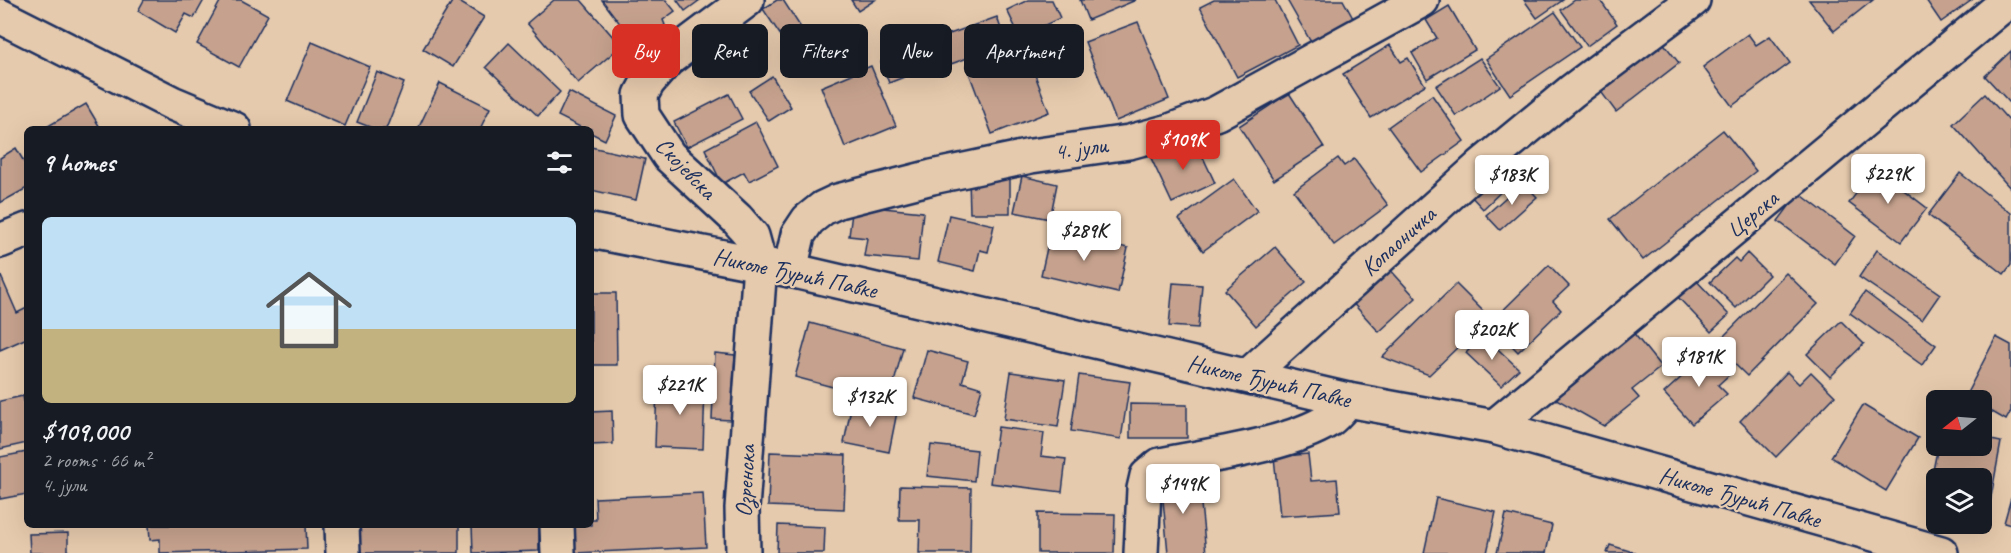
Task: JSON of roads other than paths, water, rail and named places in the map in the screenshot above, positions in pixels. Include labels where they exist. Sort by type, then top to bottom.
[{"type":"street","name":"Скојевска","points":[[747,0],[667,60],[648,82],[641,95],[642,115],[669,156],[752,236],[775,267]]},
{"type":"street","name":"4. јули","points":[[775,267],[808,220],[823,208],[838,201],[897,185],[1009,160],[1129,141],[1170,131],[1217,113],[1422,0]]},
{"type":"street","name":"Копаоничка","points":[[1248,376],[1481,166],[1572,91],[1693,0]]},
{"type":"street","name":"Церска","points":[[1494,427],[2009,0]]},
{"type":"street","points":[[0,16],[172,103],[227,126]]},
{"type":"street","points":[[0,241],[24,231]]},
{"type":"street","name":"Николе Ђурић Павке","points":[[594,232],[775,267],[1348,400],[1494,427],[1941,553]]},
{"type":"street","name":"Озренска","points":[[743,553],[742,508],[775,267]]},
{"type":"street","points":[[1141,553],[1144,489],[1147,476],[1160,465],[1271,442],[1305,431],[1330,419],[1348,400]]},
{"type":"street","points":[[342,528],[343,553]]},
{"type":"street","points":[[557,528],[558,553]]}]
